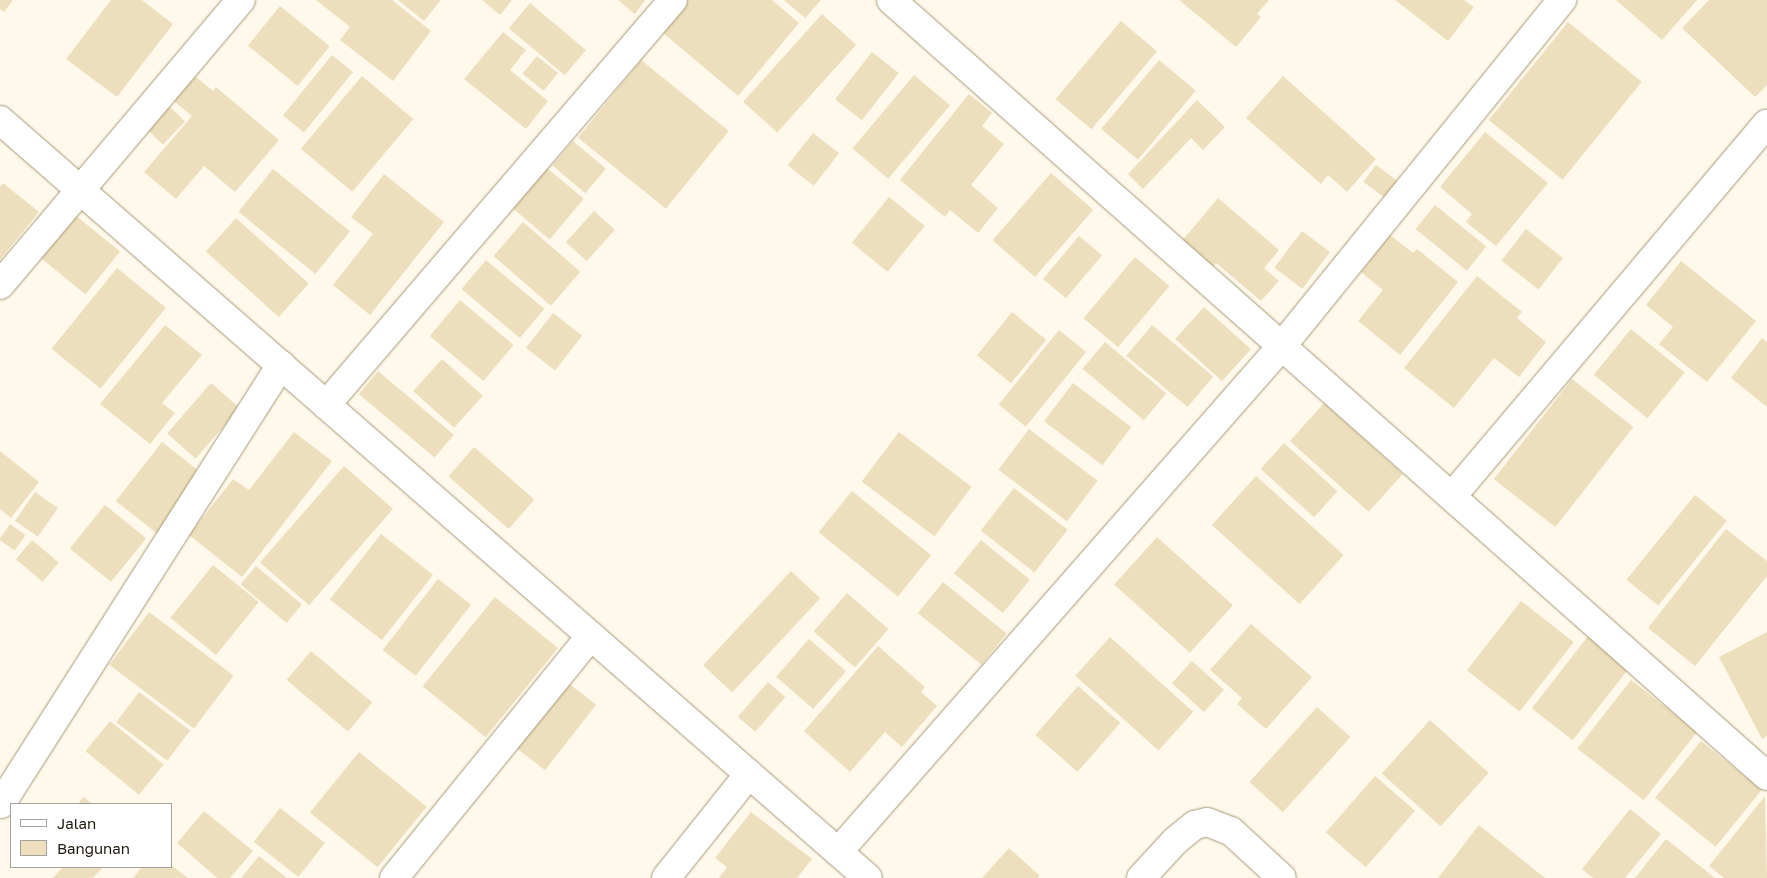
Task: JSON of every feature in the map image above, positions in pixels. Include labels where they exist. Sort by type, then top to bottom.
[{"type":"street","points":[[0,285],[241,0]]},
{"type":"street","points":[[326,405],[672,0]]},
{"type":"street","points":[[891,0],[1281,347],[1453,495],[1767,776]]},
{"type":"street","points":[[838,852],[1281,347],[1562,0]]},
{"type":"street","points":[[0,120],[868,878]]},
{"type":"street","points":[[1453,495],[1767,124]]},
{"type":"street","points":[[1,804],[282,365]]},
{"type":"street","points":[[394,878],[591,636]]},
{"type":"street","points":[[666,878],[749,774]]},
{"type":"street","points":[[1141,878],[1175,841],[1195,825],[1207,822],[1231,831],[1282,878]]},
{"type":"building","points":[[0,0],[13,0],[4,12],[0,9]]},
{"type":"building","points":[[111,0],[142,0],[173,24],[117,97],[66,59]]},
{"type":"building","points":[[316,0],[392,0],[431,31],[393,81],[340,40],[350,27]]},
{"type":"building","points":[[398,0],[441,0],[424,21]]},
{"type":"building","points":[[482,0],[512,0],[500,15]]},
{"type":"building","points":[[618,0],[645,0],[635,14]]},
{"type":"building","points":[[689,0],[772,0],[799,23],[738,96],[662,32]]},
{"type":"building","points":[[784,0],[821,0],[805,18]]},
{"type":"building","points":[[1179,0],[1269,0],[1257,14],[1261,17],[1236,47]]},
{"type":"building","points":[[1395,0],[1464,0],[1474,7],[1448,41]]},
{"type":"building","points":[[1616,0],[1697,0],[1662,40]]},
{"type":"building","points":[[1709,0],[1767,0],[1767,85],[1755,97],[1682,28]]},
{"type":"building","points":[[530,3],[586,50],[565,75],[509,28]]},
{"type":"building","points":[[280,6],[330,46],[298,86],[248,46]]},
{"type":"building","points":[[822,14],[856,45],[777,132],[743,102]]},
{"type":"building","points":[[1121,21],[1157,51],[1091,129],[1055,99]]},
{"type":"building","points":[[1568,22],[1642,82],[1563,180],[1489,120]]},
{"type":"building","points":[[503,32],[526,50],[510,70],[548,101],[526,129],[464,79]]},
{"type":"building","points":[[872,52],[899,73],[862,120],[835,99]]},
{"type":"building","points":[[332,55],[353,72],[304,133],[283,116]]},
{"type":"building","points":[[537,56],[558,73],[544,91],[523,74]]},
{"type":"building","points":[[641,60],[729,131],[666,209],[578,138]]},
{"type":"building","points":[[1159,60],[1196,91],[1138,160],[1101,129]]},
{"type":"building","points":[[914,75],[950,105],[888,179],[852,149]]},
{"type":"building","points":[[195,76],[213,91],[216,87],[279,140],[235,192],[204,166],[176,199],[144,172],[192,116],[174,101]]},
{"type":"building","points":[[362,76],[413,119],[352,192],[301,149]]},
{"type":"building","points":[[1283,76],[1376,159],[1347,192],[1328,175],[1321,184],[1246,118]]},
{"type":"building","points":[[969,94],[992,113],[982,126],[1004,144],[971,185],[998,208],[978,233],[950,210],[945,217],[900,180]]},
{"type":"building","points":[[1197,100],[1225,127],[1203,150],[1191,138],[1143,189],[1128,174]]},
{"type":"building","points":[[165,102],[185,121],[163,144],[143,125]]},
{"type":"building","points":[[1485,132],[1548,183],[1496,246],[1466,222],[1472,214],[1440,187]]},
{"type":"building","points":[[813,133],[839,153],[814,186],[788,165]]},
{"type":"building","points":[[573,141],[606,169],[585,193],[552,166]]},
{"type":"building","points":[[1376,165],[1404,186],[1391,203],[1363,182]]},
{"type":"building","points":[[547,168],[584,199],[550,239],[513,209]]},
{"type":"building","points":[[273,169],[350,231],[315,274],[238,212]]},
{"type":"building","points":[[1051,173],[1093,210],[1035,277],[993,240]]},
{"type":"building","points":[[384,174],[444,222],[370,315],[333,285],[373,234],[351,217]]},
{"type":"building","points":[[3,183],[39,212],[0,260],[0,187]]},
{"type":"building","points":[[889,197],[925,226],[888,272],[852,243]]},
{"type":"building","points":[[1218,198],[1279,250],[1264,268],[1279,281],[1261,301],[1216,263],[1211,268],[1181,242]]},
{"type":"building","points":[[1435,205],[1486,247],[1467,271],[1415,229]]},
{"type":"building","points":[[594,211],[615,230],[587,261],[566,242]]},
{"type":"building","points":[[75,215],[120,252],[85,294],[40,258]]},
{"type":"building","points":[[236,218],[309,284],[279,317],[206,251]]},
{"type":"building","points":[[523,222],[580,272],[551,306],[493,256]]},
{"type":"building","points":[[1526,229],[1563,258],[1538,289],[1501,261]]},
{"type":"building","points":[[1302,231],[1330,252],[1302,289],[1274,268]]},
{"type":"building","points":[[1390,235],[1413,253],[1417,249],[1458,282],[1400,355],[1358,321],[1383,290],[1361,272]]},
{"type":"building","points":[[1079,236],[1102,255],[1066,298],[1043,279]]},
{"type":"building","points":[[1135,257],[1169,286],[1118,347],[1084,318]]},
{"type":"building","points":[[486,260],[544,309],[520,338],[462,289]]},
{"type":"building","points":[[1681,261],[1756,321],[1707,382],[1659,344],[1673,327],[1646,305]]},
{"type":"building","points":[[117,268],[166,308],[101,388],[52,349]]},
{"type":"building","points":[[1477,276],[1522,312],[1517,318],[1546,342],[1519,377],[1494,358],[1454,408],[1404,368]]},
{"type":"building","points":[[460,300],[514,345],[483,381],[430,336]]},
{"type":"building","points":[[1204,307],[1251,349],[1222,381],[1175,339]]},
{"type":"building","points":[[1012,312],[1046,340],[1011,383],[977,356]]},
{"type":"building","points":[[553,313],[582,336],[555,370],[526,348]]},
{"type":"building","points":[[165,325],[202,355],[162,403],[175,413],[150,444],[100,404]]},
{"type":"building","points":[[1152,325],[1213,376],[1188,407],[1126,356]]},
{"type":"building","points":[[1631,329],[1685,372],[1647,418],[1594,375]]},
{"type":"building","points":[[1059,330],[1086,352],[1026,427],[999,405]]},
{"type":"building","points":[[1762,338],[1767,342],[1767,407],[1731,378]]},
{"type":"building","points":[[1105,342],[1166,393],[1144,420],[1083,369]]},
{"type":"building","points":[[442,359],[483,396],[454,428],[413,391]]},
{"type":"building","points":[[378,371],[454,435],[435,458],[359,394]]},
{"type":"building","points":[[1572,379],[1633,427],[1555,527],[1494,479]]},
{"type":"building","points":[[211,383],[240,408],[196,458],[167,434]]},
{"type":"building","points":[[1073,383],[1131,427],[1102,465],[1044,421]]},
{"type":"building","points":[[1324,403],[1403,474],[1369,512],[1290,441]]},
{"type":"building","points":[[1029,429],[1098,481],[1067,521],[998,470]]},
{"type":"building","points":[[294,432],[332,461],[242,577],[189,535],[233,479],[249,490]]},
{"type":"building","points":[[899,432],[972,487],[934,536],[862,482]]},
{"type":"building","points":[[162,442],[204,475],[158,534],[116,501]]},
{"type":"building","points":[[1284,443],[1338,491],[1314,517],[1261,469]]},
{"type":"building","points":[[474,447],[534,499],[509,529],[448,476]]},
{"type":"building","points":[[0,451],[39,482],[11,518],[0,509]]},
{"type":"building","points":[[344,466],[393,509],[309,605],[260,563]]},
{"type":"building","points":[[1256,476],[1344,555],[1300,604],[1212,525]]},
{"type":"building","points":[[1014,488],[1068,530],[1034,572],[981,531]]},
{"type":"building","points":[[852,491],[931,555],[898,596],[819,532]]},
{"type":"building","points":[[35,492],[58,508],[38,537],[15,521]]},
{"type":"building","points":[[1695,495],[1727,521],[1658,606],[1626,580]]},
{"type":"building","points":[[105,505],[146,538],[111,582],[70,549]]},
{"type":"building","points":[[10,524],[26,535],[15,550],[0,540]]},
{"type":"building","points":[[1726,529],[1767,561],[1767,576],[1695,666],[1648,628]]},
{"type":"building","points":[[381,534],[433,575],[382,640],[330,599]]},
{"type":"building","points":[[1157,537],[1233,605],[1190,653],[1114,585]]},
{"type":"building","points":[[32,540],[59,562],[43,582],[16,559]]},
{"type":"building","points":[[981,540],[1030,580],[1003,613],[954,573]]},
{"type":"building","points":[[213,565],[259,602],[216,655],[170,618]]},
{"type":"building","points":[[256,566],[302,605],[287,623],[241,584]]},
{"type":"building","points":[[791,571],[820,598],[732,693],[703,665]]},
{"type":"building","points":[[438,579],[471,605],[416,676],[383,650]]},
{"type":"building","points":[[943,582],[1007,634],[982,665],[918,613]]},
{"type":"building","points":[[847,593],[889,629],[855,668],[814,631]]},
{"type":"building","points":[[495,597],[558,648],[486,737],[423,686]]},
{"type":"building","points":[[1521,601],[1574,642],[1520,712],[1467,670]]},
{"type":"building","points":[[149,612],[234,676],[194,729],[109,665]]},
{"type":"building","points":[[1251,624],[1312,677],[1266,729],[1237,704],[1242,698],[1210,670]]},
{"type":"building","points":[[1767,632],[1767,736],[1762,739],[1719,657]]},
{"type":"building","points":[[1589,635],[1630,667],[1573,740],[1532,708]]},
{"type":"building","points":[[1110,637],[1193,712],[1158,751],[1075,676]]},
{"type":"building","points":[[809,639],[846,671],[813,709],[776,677]]},
{"type":"building","points":[[878,646],[925,687],[921,692],[937,706],[902,747],[885,732],[850,772],[804,731]]},
{"type":"building","points":[[311,651],[372,702],[348,732],[287,680]]},
{"type":"building","points":[[1192,661],[1224,690],[1204,712],[1172,683]]},
{"type":"building","points":[[563,679],[596,705],[545,770],[512,744]]},
{"type":"building","points":[[1631,680],[1697,732],[1644,800],[1577,749]]},
{"type":"building","points":[[768,682],[785,697],[755,732],[738,717]]},
{"type":"building","points":[[1078,686],[1120,723],[1078,772],[1035,735]]},
{"type":"building","points":[[139,692],[190,731],[167,761],[116,722]]},
{"type":"building","points":[[1317,707],[1350,737],[1283,812],[1249,782]]},
{"type":"building","points":[[1430,720],[1489,773],[1441,826],[1382,774]]},
{"type":"building","points":[[110,721],[164,764],[139,795],[85,751]]},
{"type":"building","points":[[1701,741],[1762,790],[1716,847],[1655,798]]},
{"type":"building","points":[[359,752],[427,807],[378,867],[310,813]]},
{"type":"building","points":[[1375,776],[1415,811],[1366,867],[1326,833]]},
{"type":"building","points":[[1765,796],[1767,878],[1724,878],[1709,866]]},
{"type":"building","points":[[83,797],[92,803],[79,803]]},
{"type":"building","points":[[280,808],[325,843],[298,877],[254,842]]},
{"type":"building","points":[[1630,809],[1661,834],[1625,878],[1593,878],[1582,869]]},
{"type":"building","points":[[204,811],[253,851],[230,878],[217,878],[177,843]]},
{"type":"building","points":[[751,812],[812,859],[797,878],[719,878],[727,867],[715,858]]},
{"type":"building","points":[[1479,825],[1545,878],[1438,878]]},
{"type":"building","points":[[1666,839],[1715,878],[1635,878]]},
{"type":"building","points":[[1009,848],[1040,876],[1037,878],[982,878]]},
{"type":"building","points":[[259,856],[287,878],[241,878]]},
{"type":"building","points":[[172,866],[188,878],[133,878],[141,868],[172,868]]},
{"type":"building","points":[[62,868],[102,868],[93,878],[53,878]]}]
